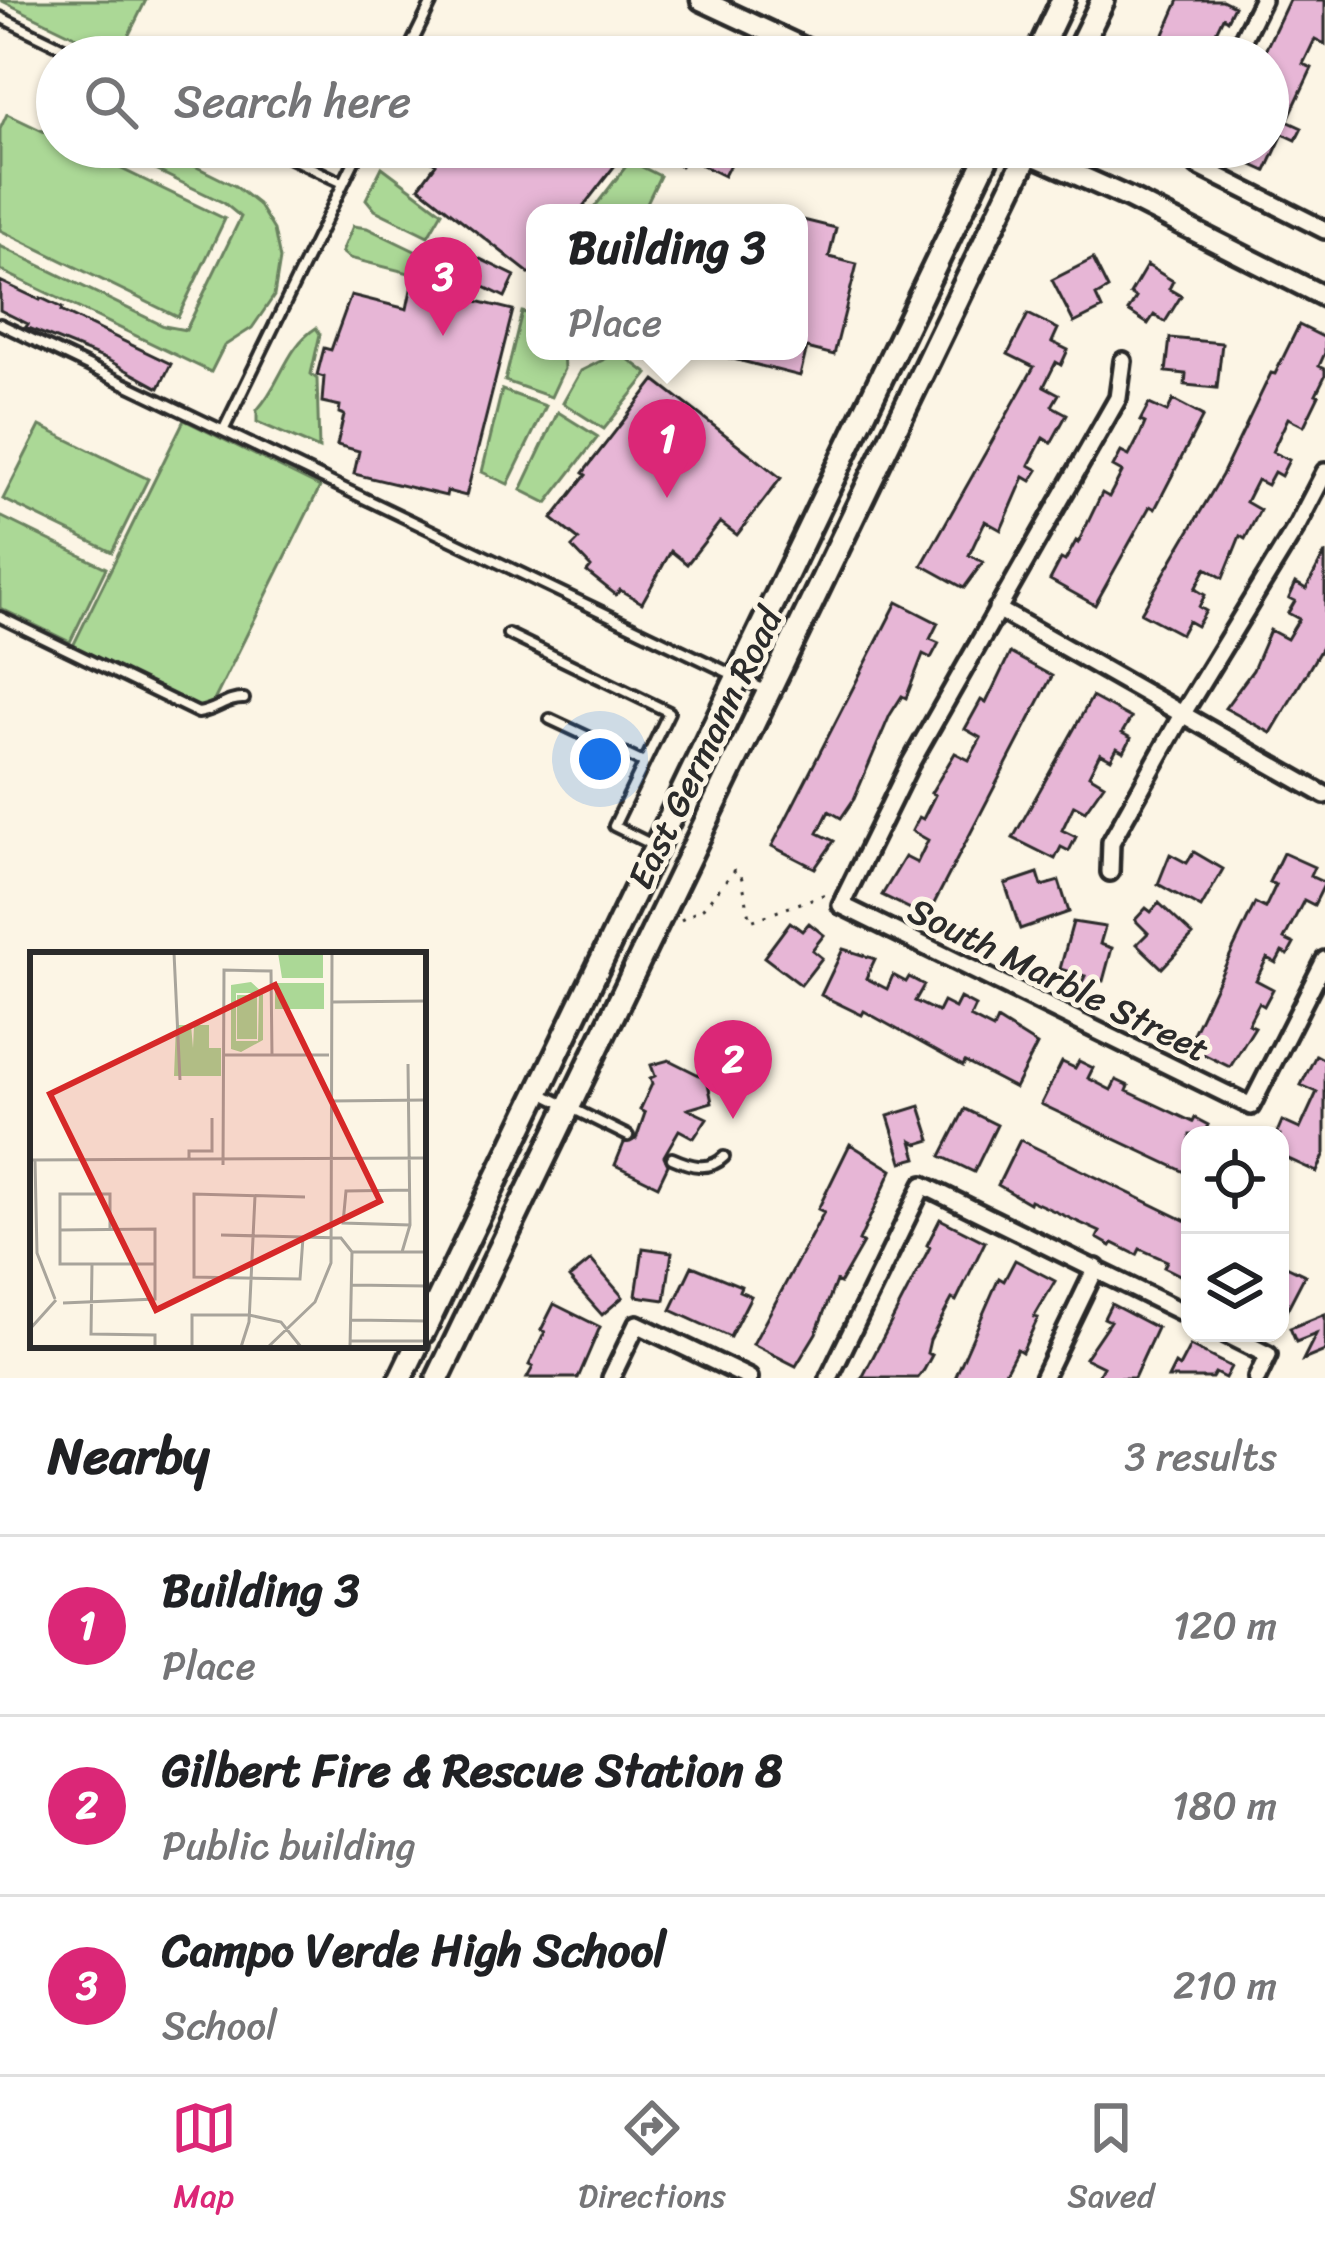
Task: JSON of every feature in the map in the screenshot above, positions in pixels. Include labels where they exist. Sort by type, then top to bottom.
[{"type":"main road","points":[[1046,36],[1063,0]]},
{"type":"main road","points":[[1085,36],[1103,0]]},
{"type":"main road","name":"East Germann Road","points":[[426,1326],[982,168]]},
{"type":"main road","name":"East Germann Road","points":[[438,1378],[1016,168]]},
{"type":"main road","points":[[401,1378],[416,1348]]},
{"type":"street","points":[[1244,36],[1262,0]]},
{"type":"street","points":[[706,1],[779,36]]},
{"type":"street","points":[[1066,168],[1325,297]]},
{"type":"street","points":[[1202,168],[1325,230]]},
{"type":"street","points":[[842,905],[910,764],[1118,398],[1124,362]]},
{"type":"street","points":[[1110,872],[1111,842],[1325,474]]},
{"type":"street","points":[[997,609],[1325,795]]},
{"type":"street","name":"South Marble Street","points":[[842,905],[1251,1106],[1325,960]]},
{"type":"street","points":[[829,1378],[923,1185],[1181,1311]]},
{"type":"street","points":[[1043,1378],[1096,1268]]},
{"type":"street","points":[[611,1378],[638,1324],[749,1378]]},
{"type":"street","points":[[1242,1342],[1268,1355],[1257,1378]]},
{"type":"lane","points":[[415,36],[433,0]]},
{"type":"lane","points":[[0,17],[39,36]]},
{"type":"lane","points":[[311,168],[343,183]]},
{"type":"lane","points":[[224,429],[350,168]]},
{"type":"lane","points":[[0,324],[768,692]]},
{"type":"lane","points":[[0,617],[198,712],[244,699]]},
{"type":"lane","points":[[508,634],[669,712],[614,826],[655,846]]},
{"type":"lane","points":[[550,719],[644,764]]},
{"type":"lane","points":[[538,1092],[628,1136]]},
{"type":"lane","points":[[672,1158],[701,1167],[717,1164],[724,1157]]},
{"type":"path","points":[[662,910],[682,920],[694,915],[735,870],[741,874],[751,921],[828,893],[842,905]]},
{"type":"green space","points":[[0,0],[146,0],[128,36],[75,36]]},
{"type":"green space","points":[[7,114],[36,128],[36,168],[119,168],[225,219],[178,317],[0,230],[0,129]]},
{"type":"green space","points":[[152,168],[199,168],[235,186],[258,204],[274,230],[280,259],[274,296],[252,328],[224,346],[211,372],[0,270],[0,246],[164,326],[186,330],[241,217],[224,203]]},
{"type":"green space","points":[[383,168],[442,212],[428,236],[375,210],[366,199]]},
{"type":"green space","points":[[625,168],[644,168],[660,176],[646,204],[597,204]]},
{"type":"green space","points":[[353,226],[419,253],[413,274],[349,258],[342,252]]},
{"type":"green space","points":[[522,312],[526,313],[526,360],[564,360],[564,369],[551,397],[505,381]]},
{"type":"green space","points":[[316,328],[320,334],[311,374],[317,379],[319,449],[257,422],[257,410],[290,356]]},
{"type":"green space","points":[[603,360],[630,360],[648,374],[604,429],[563,403],[581,371]]},
{"type":"green space","points":[[502,390],[546,406],[508,484],[482,472]]},
{"type":"green space","points":[[558,412],[598,437],[547,503],[521,490]]},
{"type":"green space","points":[[184,420],[320,487],[205,719],[70,652]]},
{"type":"green space","points":[[40,426],[148,479],[112,552],[3,499]]},
{"type":"green space","points":[[0,516],[106,568],[70,642],[0,608]]},
{"type":"building","points":[[1179,0],[1222,0],[1234,6],[1214,36],[1163,36]]},
{"type":"building","points":[[1289,0],[1325,0],[1325,44],[1315,39],[1303,64],[1312,68],[1289,117],[1289,36],[1272,36]]},
{"type":"building","points":[[1289,122],[1302,128],[1296,140],[1289,137]]},
{"type":"building","points":[[433,168],[613,168],[585,204],[526,204],[526,271],[419,187]]},
{"type":"building","points":[[808,221],[836,228],[829,257],[857,264],[834,355],[808,348]]},
{"type":"building","points":[[441,240],[515,276],[505,297],[431,261]]},
{"type":"building","points":[[1093,259],[1108,289],[1096,296],[1102,309],[1074,323],[1052,280]]},
{"type":"building","points":[[1147,265],[1173,281],[1169,289],[1181,296],[1165,322],[1154,315],[1148,324],[1128,311],[1136,298],[1130,294]]},
{"type":"building","points":[[0,281],[171,364],[159,388],[108,360],[26,327],[28,324],[0,310]]},
{"type":"building","points":[[412,285],[513,310],[466,496],[447,491],[446,496],[354,474],[359,451],[337,445],[344,415],[339,413],[340,406],[322,402],[324,377],[317,375],[324,348],[331,350],[351,295],[407,309]]},
{"type":"building","points":[[1028,314],[1058,329],[1052,342],[1068,350],[1044,386],[1059,394],[1052,406],[1067,414],[1051,443],[1043,438],[1029,465],[1038,470],[1031,481],[1024,477],[1001,530],[985,521],[969,555],[983,562],[964,588],[922,565],[1034,367],[1008,354]]},
{"type":"building","points":[[1299,325],[1325,338],[1319,366],[1325,369],[1325,376],[1319,395],[1304,426],[1288,418],[1272,452],[1289,460],[1281,476],[1274,472],[1267,485],[1257,480],[1246,502],[1260,510],[1245,539],[1240,536],[1223,578],[1206,568],[1195,589],[1205,595],[1199,607],[1206,611],[1197,626],[1188,621],[1181,634],[1141,613],[1222,475]]},
{"type":"building","points":[[1170,338],[1222,343],[1217,388],[1185,385],[1186,374],[1166,372]]},
{"type":"building","points":[[738,360],[804,360],[800,376]]},
{"type":"building","points":[[655,380],[781,478],[737,535],[720,522],[687,564],[671,551],[642,603],[620,590],[616,595],[587,572],[591,567],[572,547],[579,540],[552,519]]},
{"type":"building","points":[[1173,400],[1203,416],[1155,509],[1150,506],[1095,605],[1050,580],[1061,559],[1065,561],[1078,543],[1102,493],[1109,497],[1122,472],[1113,467],[1121,452],[1129,456],[1149,404],[1167,412]]},
{"type":"building","points":[[1325,553],[1325,642],[1271,733],[1225,708],[1253,670],[1270,630],[1287,639],[1299,619],[1288,613],[1295,601],[1289,598],[1296,583],[1306,589]]},
{"type":"building","points":[[897,602],[938,623],[930,639],[939,643],[931,658],[923,654],[854,799],[841,818],[829,811],[818,833],[834,841],[815,868],[772,846]]},
{"type":"building","points":[[1010,653],[1052,676],[927,917],[882,895],[905,857],[917,863],[928,840],[912,831],[919,817],[923,819],[935,795],[931,793],[955,753],[969,760],[981,738],[965,729],[981,700],[986,703]]},
{"type":"building","points":[[1092,697],[1131,718],[1122,733],[1131,738],[1124,752],[1117,748],[1111,759],[1100,753],[1089,775],[1104,784],[1085,811],[1074,805],[1062,830],[1076,837],[1069,851],[1061,847],[1055,859],[1013,838]]},
{"type":"building","points":[[1194,852],[1223,869],[1201,908],[1158,884],[1170,854],[1187,863]]},
{"type":"building","points":[[1283,853],[1314,867],[1310,876],[1325,883],[1314,905],[1304,900],[1284,939],[1294,944],[1288,955],[1282,952],[1276,963],[1267,958],[1256,980],[1273,989],[1264,1006],[1259,1003],[1248,1024],[1255,1027],[1230,1067],[1187,1046],[1255,903],[1265,908],[1276,885],[1269,882]]},
{"type":"building","points":[[1038,873],[1042,886],[1059,881],[1069,912],[1020,929],[1005,884]]},
{"type":"building","points":[[1159,903],[1193,935],[1162,968],[1137,944],[1148,933],[1135,920]]},
{"type":"building","points":[[790,922],[802,931],[809,923],[824,935],[812,950],[822,958],[801,985],[764,957]]},
{"type":"building","points":[[1073,922],[1105,927],[1100,944],[1112,948],[1103,981],[1096,979],[1088,998],[1077,993],[1085,976],[1060,969]]},
{"type":"building","points":[[843,949],[875,959],[866,978],[887,989],[893,975],[906,982],[909,977],[924,985],[915,1001],[938,1012],[943,1002],[955,1008],[960,998],[975,1006],[970,1017],[993,1029],[997,1020],[1037,1045],[1015,1088],[965,1062],[963,1066],[864,1011],[862,1015],[821,995]]},
{"type":"building","points":[[1316,1055],[1325,1060],[1325,1153],[1317,1172],[1289,1159],[1289,1126],[1280,1126],[1282,1121],[1300,1129],[1317,1092],[1301,1085]]},
{"type":"building","points":[[669,1060],[707,1079],[712,1102],[688,1109],[707,1118],[694,1138],[679,1130],[664,1156],[668,1165],[658,1186],[615,1165],[624,1143],[636,1139],[645,1113],[640,1110],[652,1084],[650,1078],[655,1076],[651,1065]]},
{"type":"building","points":[[1079,1061],[1093,1068],[1088,1078],[1111,1090],[1116,1080],[1129,1086],[1127,1091],[1208,1125],[1181,1126],[1181,1170],[1041,1104],[1062,1062],[1075,1068]]},
{"type":"building","points":[[920,1106],[931,1140],[912,1141],[917,1158],[902,1162],[888,1116]]},
{"type":"building","points":[[965,1109],[997,1125],[974,1172],[941,1156]]},
{"type":"building","points":[[1020,1140],[1181,1219],[1181,1276],[1164,1267],[1167,1261],[1140,1249],[1137,1255],[1111,1246],[1097,1238],[1100,1232],[998,1185]]},
{"type":"building","points":[[850,1144],[892,1170],[859,1241],[863,1243],[840,1283],[836,1281],[816,1333],[796,1366],[753,1344],[824,1212],[818,1209]]},
{"type":"building","points":[[940,1219],[985,1242],[930,1340],[927,1353],[932,1355],[918,1378],[862,1378],[930,1247]]},
{"type":"building","points":[[643,1248],[672,1252],[665,1300],[636,1296]]},
{"type":"building","points":[[591,1260],[623,1297],[602,1315],[569,1278]]},
{"type":"building","points":[[1015,1260],[1055,1281],[1034,1317],[1038,1318],[1022,1352],[1017,1349],[1002,1378],[955,1378],[999,1278],[1004,1281]]},
{"type":"building","points":[[692,1266],[741,1286],[739,1291],[751,1296],[730,1337],[671,1310]]},
{"type":"building","points":[[1289,1267],[1305,1275],[1289,1306]]},
{"type":"building","points":[[554,1304],[600,1327],[578,1378],[527,1378],[545,1332],[541,1330]]},
{"type":"building","points":[[1111,1304],[1157,1328],[1134,1378],[1097,1378],[1103,1367],[1085,1358],[1110,1321],[1104,1318]]},
{"type":"building","points":[[1325,1314],[1325,1351],[1303,1360],[1316,1334],[1296,1342],[1290,1328]]},
{"type":"building","points":[[1190,1346],[1231,1367],[1225,1378],[1215,1373],[1212,1378],[1168,1378]]},
{"type":"place","name":"Campo Verde High School","points":[[443,336]]},
{"type":"place","name":"Building 3","points":[[667,498]]},
{"type":"place","name":"Gilbert Fire & Rescue Station 8","points":[[733,1119]]}]
